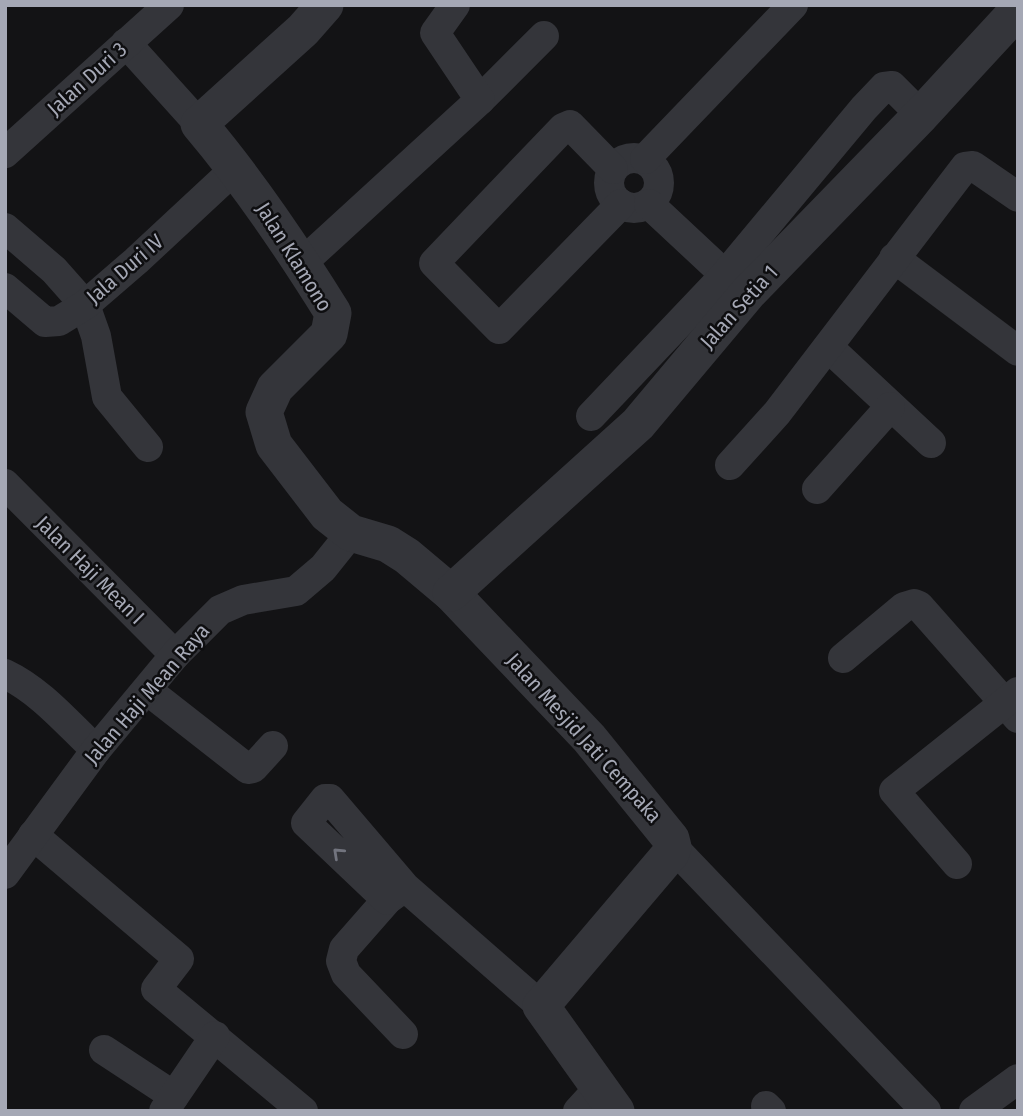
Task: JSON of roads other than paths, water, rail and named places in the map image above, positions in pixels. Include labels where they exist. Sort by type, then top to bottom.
[{"type":"street","name":"Jalan Duri 3","points":[[5,153],[169,5]]},
{"type":"street","points":[[126,43],[199,124],[303,30],[325,5]]},
{"type":"street","points":[[455,5],[435,33],[480,100]]},
{"type":"street","points":[[645,159],[793,5]]},
{"type":"street","name":"Jalan Setia 1","points":[[451,593],[638,424],[736,284],[921,115],[1013,25]]},
{"type":"street","points":[[302,263],[480,100],[544,36]]},
{"type":"street","name":"Jalan Klamono","points":[[199,124],[236,168],[302,263],[332,313],[329,334],[275,388],[264,412],[274,445],[327,514],[351,534],[388,544],[407,556],[451,593]]},
{"type":"street","points":[[591,416],[736,284],[635,204],[613,198],[609,178],[613,169],[627,158],[645,159],[655,168],[660,180],[657,194],[635,204],[499,329],[434,264],[563,128],[570,125],[613,169]]},
{"type":"street","points":[[730,466],[777,413],[965,167],[973,166],[1018,197]]},
{"type":"street","name":"Jala Duri IV","points":[[5,288],[45,322],[59,321],[85,305],[136,261],[236,168]]},
{"type":"street","points":[[5,228],[54,270],[85,305],[96,336],[107,397],[148,447]]},
{"type":"street","points":[[894,258],[1018,351]]},
{"type":"street","points":[[828,347],[931,443]]},
{"type":"street","points":[[817,489],[890,407]]},
{"type":"street","name":"Jalan Haji Mean I","points":[[5,484],[175,655]]},
{"type":"street","name":"Jalan Haji Mean Raya","points":[[5,874],[96,750],[175,655],[220,610],[243,600],[296,591],[323,568],[351,534]]},
{"type":"street","name":"Jalan Mesjid Jati Cempaka","points":[[451,593],[589,738],[665,829],[673,847],[671,853],[541,1006]]},
{"type":"street","points":[[843,658],[904,607],[914,604],[919,606],[1013,705],[894,791],[957,863]]},
{"type":"street","points":[[5,674],[18,680],[43,699],[96,750]]},
{"type":"street","points":[[147,690],[248,769],[253,768],[273,746]]},
{"type":"street","points":[[33,835],[179,959],[156,989],[303,1111]]},
{"type":"street","points":[[673,847],[926,1111]]},
{"type":"street","points":[[403,1034],[346,974],[341,961],[344,949],[396,893],[541,1006],[598,1103]]},
{"type":"street","points":[[104,1050],[169,1103],[215,1037]]},
{"type":"street","points":[[974,1111],[1018,1079]]}]
